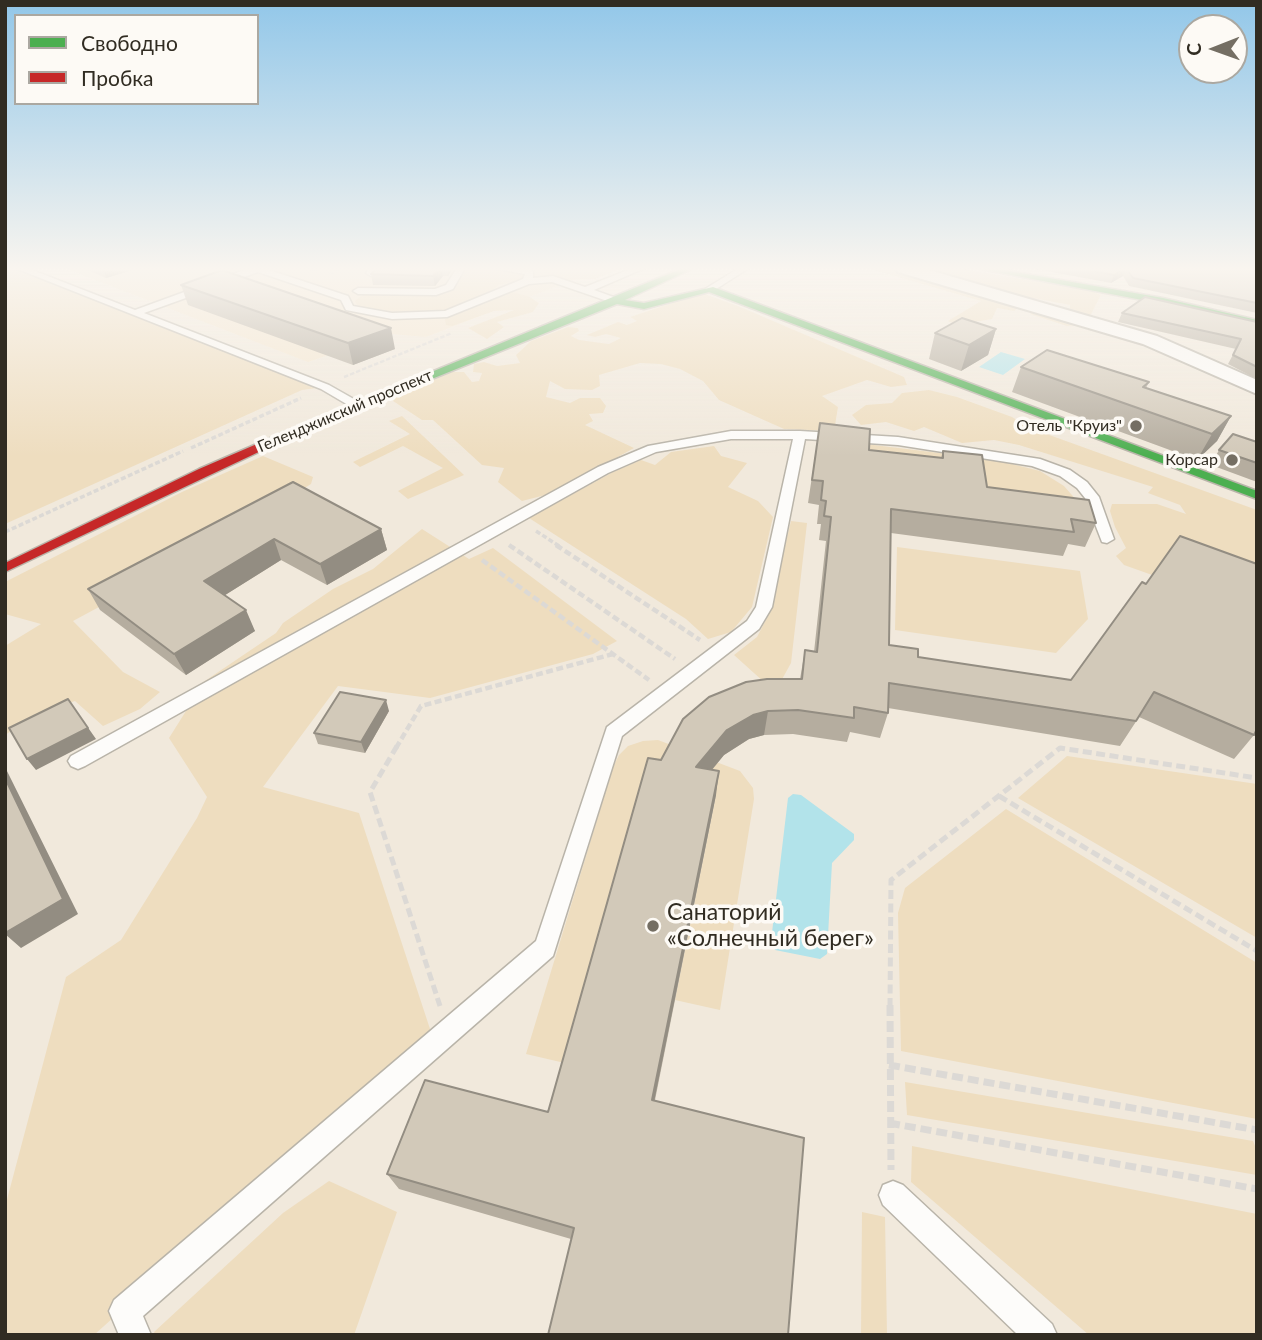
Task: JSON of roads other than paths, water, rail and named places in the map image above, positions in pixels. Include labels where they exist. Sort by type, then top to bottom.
[{"type":"street","name":"Геленджикский проспект","points":[[5,568],[203,472],[355,405],[542,331]]},
{"type":"street","points":[[820,331],[1257,495]]},
{"type":"street","points":[[1118,331],[1150,340],[1257,388]]},
{"type":"lane","points":[[184,331],[325,387],[355,405]]},
{"type":"lane","points":[[78,761],[603,470],[653,449],[731,435],[800,435],[910,443],[1035,462],[1065,473],[1082,485],[1092,497],[1107,539]]},
{"type":"lane","points":[[135,1335],[125,1311],[545,948],[614,732],[753,625],[764,607],[800,435]]},
{"type":"lane","points":[[893,1195],[1041,1335]]},
{"type":"water","points":[[1001,352],[1025,359],[1003,375],[979,367]]},
{"type":"water","points":[[793,794],[801,795],[854,834],[854,840],[832,863],[827,954],[820,959],[775,950],[771,941],[788,798]]},
{"type":"place","name":"Отель \"Круиз\"","points":[[1136,426]]},
{"type":"place","name":"Корсар","points":[[1232,460]]},
{"type":"place","name":"Санаторий «Солнечный берег»","points":[[653,926]]}]
